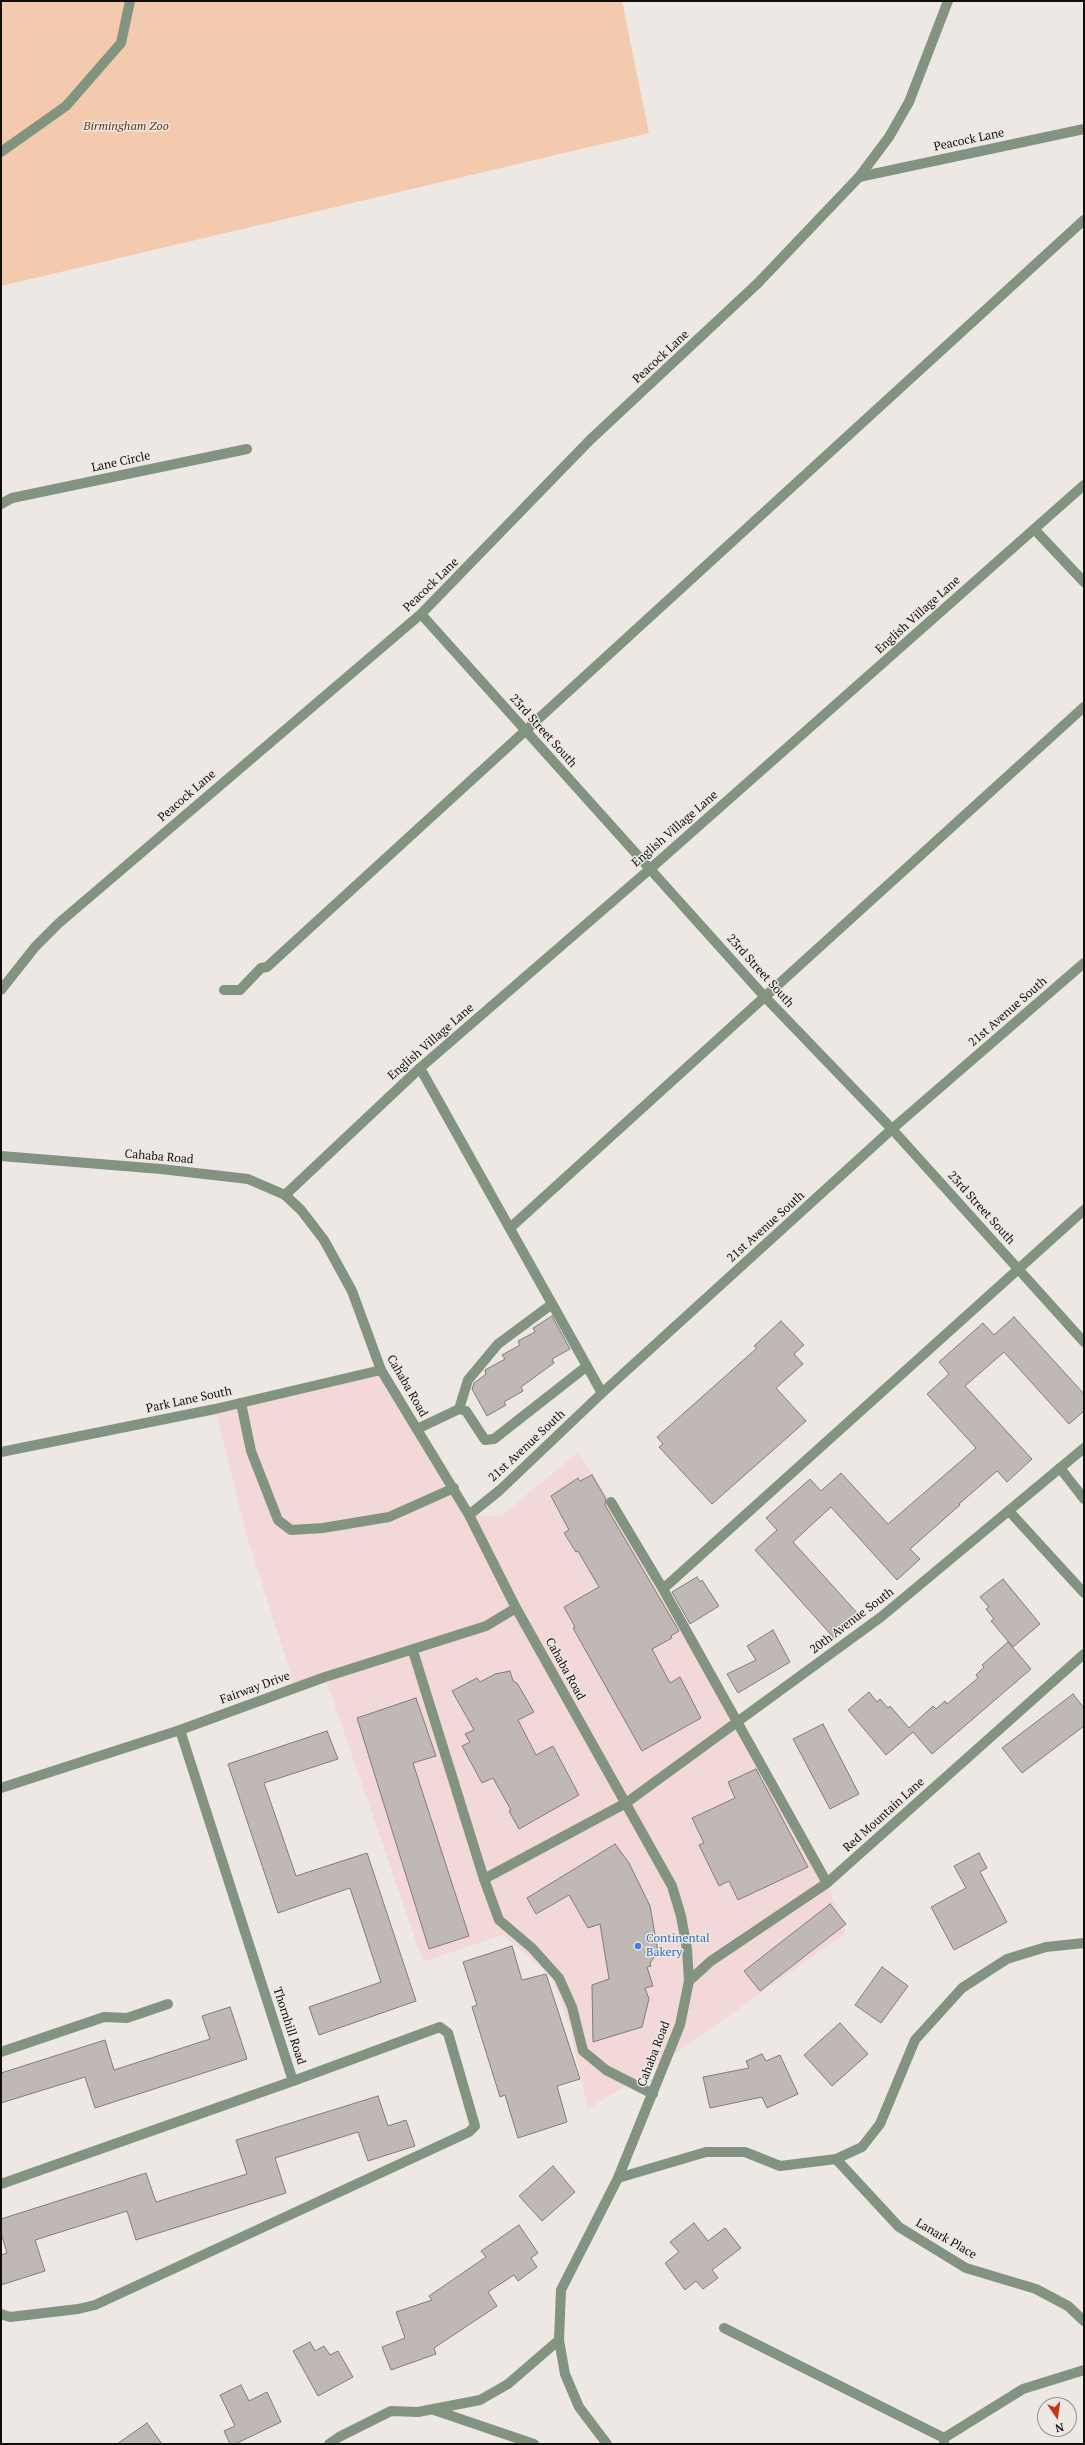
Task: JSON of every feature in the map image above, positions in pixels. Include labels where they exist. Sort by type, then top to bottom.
[{"type":"street","points":[[1,152],[66,106],[121,43],[130,1]]},
{"type":"street","name":"Peacock Lane","points":[[1,990],[35,947],[59,923],[421,614],[590,440],[758,283],[859,177],[889,137],[909,102],[948,1]]},
{"type":"street","name":"Peacock Lane","points":[[859,177],[1084,129]]},
{"type":"street","points":[[224,990],[240,990],[261,968],[267,967],[1084,220]]},
{"type":"street","name":"Lane Circle","points":[[1,504],[12,498],[247,449]]},
{"type":"street","name":"English Village Lane","points":[[285,1195],[420,1068],[650,869],[1035,530],[1084,485]]},
{"type":"street","points":[[1035,530],[1084,582]]},
{"type":"street","name":"23rd Street South","points":[[421,614],[524,731],[764,996],[892,1130],[1084,1342]]},
{"type":"street","points":[[510,1228],[1084,707]]},
{"type":"street","name":"21st Avenue South","points":[[469,1516],[500,1490],[602,1393],[892,1130],[1084,963]]},
{"type":"street","points":[[420,1068],[602,1393]]},
{"type":"street","name":"Cahaba Road","points":[[1,1156],[154,1168],[248,1179],[285,1195],[301,1210],[327,1247],[352,1291],[381,1370],[454,1488],[516,1608],[672,1886],[681,1916],[687,1949],[688,1980],[680,2025],[618,2178],[561,2290],[559,2340],[565,2374],[579,2407],[607,2444]]},
{"type":"street","points":[[663,1589],[1084,1210]]},
{"type":"street","points":[[459,1409],[468,1380],[498,1344],[552,1304]]},
{"type":"street","points":[[417,1429],[459,1409],[466,1411],[486,1440],[494,1440],[587,1366]]},
{"type":"street","name":"Park Lane South","points":[[1,1452],[241,1403],[381,1370]]},
{"type":"street","points":[[241,1403],[251,1451],[278,1520],[291,1530],[323,1528],[389,1517],[454,1488]]},
{"type":"street","name":"20th Avenue South","points":[[484,1879],[626,1803],[881,1617],[1084,1448]]},
{"type":"street","points":[[1060,1468],[1083,1497]]},
{"type":"street","points":[[611,1502],[663,1589],[738,1721],[827,1883]]},
{"type":"street","points":[[1009,1511],[1084,1593]]},
{"type":"street","name":"Fairway Drive","points":[[1,1788],[180,1730],[294,1687],[486,1626],[516,1608]]},
{"type":"street","points":[[413,1650],[484,1879],[499,1920],[532,1948],[559,1978],[572,2008],[583,2051],[606,2070],[653,2094]]},
{"type":"street","name":"Red Mountain Lane","points":[[688,1980],[711,1961],[827,1883],[1084,1654]]},
{"type":"street","name":"Thornhill Road","points":[[1,2184],[293,2081],[180,1730]]},
{"type":"street","points":[[618,2178],[706,2152],[745,2152],[780,2166],[836,2159],[862,2147],[880,2124],[915,2040],[962,1988],[1007,1959],[1046,1947],[1084,1943]]},
{"type":"street","points":[[1,2052],[104,2017],[127,2018],[168,2004]]},
{"type":"street","points":[[1,2314],[10,2317],[78,2309],[95,2305],[469,2132],[475,2126],[448,2033],[440,2027],[293,2081]]},
{"type":"street","name":"Lanark Place","points":[[836,2159],[899,2227],[966,2268],[1036,2289],[1068,2306],[1084,2321]]},
{"type":"street","points":[[724,2328],[944,2441],[1023,2389],[1084,2370]]},
{"type":"street","points":[[329,2444],[339,2437],[391,2411],[418,2412],[480,2400],[508,2384],[559,2340]]},
{"type":"street","points":[[432,2409],[534,2444]]},
{"type":"shaded area","points":[[381,1370],[469,1515],[501,1516],[578,1452],[611,1502],[827,1883],[846,1933],[666,2060],[588,2109],[569,2025],[551,1976],[503,1935],[423,1962],[325,1677],[295,1687],[246,1534],[215,1409]]},
{"type":"green space","name":"Birmingham Zoo","points":[[1,1],[622,1],[649,133],[1,286]]},
{"type":"building","points":[[552,1316],[570,1349],[552,1359],[554,1363],[521,1387],[523,1391],[504,1402],[506,1405],[487,1416],[472,1389],[474,1383],[486,1374],[485,1370],[505,1359],[502,1355],[520,1345],[518,1341],[535,1332],[533,1328]]},
{"type":"building","points":[[1014,1317],[1084,1394],[1084,1411],[1069,1424],[1004,1352],[965,1386],[1032,1459],[1007,1482],[997,1471],[959,1504],[960,1505],[910,1549],[920,1559],[897,1580],[831,1507],[793,1542],[859,1615],[834,1638],[755,1550],[777,1530],[766,1518],[810,1479],[821,1491],[841,1473],[888,1524],[976,1448],[927,1394],[949,1374],[939,1362],[983,1323],[994,1335]]},
{"type":"building","points":[[781,1321],[804,1345],[794,1354],[803,1364],[776,1388],[806,1421],[712,1504],[659,1447],[663,1444],[657,1437],[757,1348],[754,1346]]},
{"type":"building","points":[[592,1475],[606,1499],[605,1505],[679,1631],[671,1636],[672,1638],[652,1649],[670,1683],[680,1677],[701,1718],[642,1751],[573,1628],[575,1627],[564,1607],[599,1587],[578,1551],[576,1552],[564,1533],[569,1530],[551,1496],[578,1478],[580,1481]]},
{"type":"building","points":[[697,1577],[700,1582],[702,1580],[719,1606],[690,1624],[672,1592]]},
{"type":"building","points":[[1003,1579],[1040,1624],[1013,1647],[991,1621],[994,1619],[986,1609],[989,1607],[980,1597]]},
{"type":"building","points":[[773,1630],[790,1662],[738,1693],[727,1674],[756,1660],[747,1646]]},
{"type":"building","points":[[1008,1642],[1031,1669],[932,1754],[913,1732],[886,1755],[848,1710],[869,1692],[877,1702],[880,1699],[888,1708],[890,1706],[909,1728],[933,1706],[936,1709],[945,1701],[947,1704],[978,1678],[976,1675],[984,1667],[982,1665]]},
{"type":"building","points":[[510,1671],[513,1681],[517,1683],[534,1712],[518,1720],[536,1755],[553,1746],[579,1795],[519,1829],[509,1811],[511,1810],[493,1778],[482,1783],[462,1746],[470,1742],[465,1734],[474,1730],[452,1691],[477,1678],[480,1682],[495,1674]]},
{"type":"building","points":[[1073,1694],[1084,1708],[1084,1726],[1022,1773],[1002,1748]]},
{"type":"building","points":[[416,1698],[436,1756],[413,1763],[469,1936],[429,1949],[357,1718]]},
{"type":"building","points":[[823,1724],[859,1794],[830,1809],[793,1739]]},
{"type":"building","points":[[327,1731],[338,1759],[264,1783],[296,1876],[367,1853],[416,2001],[319,2035],[309,2007],[381,1982],[350,1888],[278,1913],[228,1764]]},
{"type":"building","points":[[756,1769],[808,1867],[738,1900],[729,1881],[719,1886],[699,1845],[704,1843],[692,1818],[735,1798],[728,1782]]},
{"type":"building","points":[[615,1844],[629,1863],[650,1906],[658,1952],[650,1963],[651,1966],[647,1967],[653,1986],[645,1988],[649,1999],[642,2027],[593,2042],[592,1985],[609,1979],[600,1924],[588,1928],[569,1895],[536,1914],[527,1898]]},
{"type":"building","points":[[979,1853],[987,1868],[980,1872],[1007,1922],[954,1950],[931,1907],[966,1888],[954,1866]]},
{"type":"building","points":[[830,1904],[846,1924],[760,1991],[744,1971]]},
{"type":"building","points":[[512,1946],[522,1980],[546,1974],[580,2079],[557,2086],[567,2122],[518,2138],[505,2095],[500,2097],[472,2007],[477,2005],[463,1962]]},
{"type":"building","points":[[882,1967],[908,1986],[881,2023],[855,2005]]},
{"type":"building","points":[[230,2007],[247,2059],[95,2108],[85,2077],[1,2103],[1,2073],[105,2040],[114,2070],[210,2039],[202,2016]]},
{"type":"building","points":[[840,2023],[868,2054],[832,2086],[804,2055]]},
{"type":"building","points":[[762,2054],[766,2061],[780,2055],[798,2094],[767,2108],[762,2097],[710,2108],[703,2077],[749,2068],[746,2061]]},
{"type":"building","points":[[378,2096],[388,2126],[406,2120],[415,2146],[368,2161],[358,2132],[275,2158],[286,2193],[136,2240],[127,2211],[35,2240],[45,2271],[1,2285],[1,2255],[7,2253],[1,2233],[1,2219],[146,2173],[156,2202],[247,2174],[236,2140]]},
{"type":"building","points":[[553,2166],[575,2192],[542,2221],[519,2196]]},
{"type":"building","points":[[694,2223],[708,2241],[725,2228],[741,2248],[712,2270],[718,2278],[703,2289],[696,2281],[685,2290],[665,2263],[679,2252],[670,2242]]},
{"type":"building","points":[[519,2225],[538,2253],[531,2258],[537,2267],[518,2281],[514,2275],[488,2292],[497,2306],[434,2348],[436,2354],[391,2370],[382,2347],[405,2338],[396,2312],[432,2300],[429,2296],[486,2257],[481,2251]]},
{"type":"building","points":[[310,2342],[315,2351],[324,2346],[330,2355],[338,2351],[353,2377],[318,2396],[293,2351]]},
{"type":"building","points":[[241,2385],[249,2401],[267,2392],[281,2422],[235,2444],[230,2444],[224,2431],[235,2426],[220,2395]]},
{"type":"building","points":[[147,2423],[162,2444],[117,2444]]},
{"type":"place","name":"Continental Bakery","points":[[638,1946]]}]
